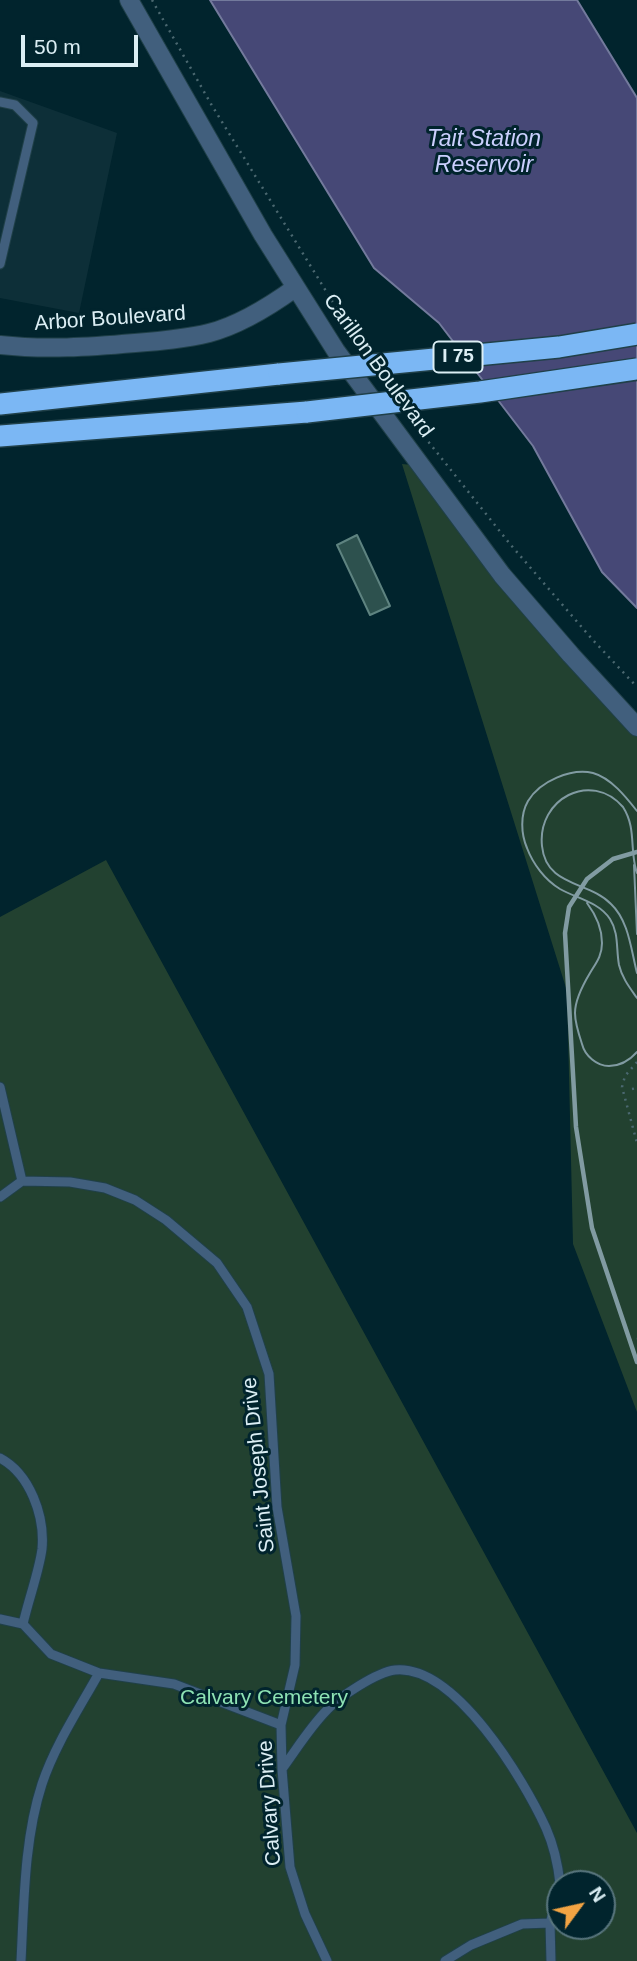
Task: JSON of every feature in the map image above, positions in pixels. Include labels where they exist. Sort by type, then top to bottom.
[{"type":"highway","name":"I 75","points":[[0,404],[559,347],[637,334]]},
{"type":"highway","name":"I 75","points":[[0,436],[307,412],[480,393],[637,369]]},
{"type":"street","name":"Carillon Boulevard","points":[[129,0],[263,235],[336,351],[502,575],[637,727]]},
{"type":"street","name":"Arbor Boulevard","points":[[0,345],[33,349],[85,348],[178,339],[236,323],[295,288]]},
{"type":"lane","points":[[0,102],[15,105],[33,123],[0,264]]},
{"type":"lane","points":[[0,1087],[22,1181],[0,1197]]},
{"type":"lane","name":"Saint Joseph Drive","points":[[22,1181],[70,1182],[105,1188],[135,1200],[166,1220],[217,1263],[247,1307],[269,1374],[277,1507],[296,1616],[295,1665],[281,1725]]},
{"type":"lane","points":[[0,1458],[23,1479],[36,1501],[42,1548],[23,1624],[0,1619]]},
{"type":"lane","name":"Calvary Drive","points":[[23,1624],[51,1654],[99,1673],[174,1684],[281,1725],[290,1867],[305,1914],[327,1961]]},
{"type":"lane","points":[[282,1769],[327,1709],[373,1676],[396,1670],[425,1674],[453,1693],[477,1719],[515,1771],[546,1828],[559,1870]]},
{"type":"lane","points":[[21,1961],[28,1849],[42,1784],[60,1744],[99,1673]]},
{"type":"lane","points":[[445,1961],[471,1945],[522,1924],[546,1923]]},
{"type":"lane","points":[[550,1940],[551,1961]]},
{"type":"path","points":[[637,1062],[625,1076],[622,1087],[637,1143]]},
{"type":"path","points":[[630,1341],[637,1339]]},
{"type":"shaded area","points":[[0,91],[117,133],[79,313],[0,298]]},
{"type":"green space","points":[[402,464],[422,466],[637,727],[637,1412],[573,1244],[567,991]]},
{"type":"green space","name":"Calvary Cemetery","points":[[106,860],[637,1833],[637,1961],[0,1961],[0,917]]},
{"type":"water","name":"Tait Station Reservoir","points":[[210,0],[577,0],[637,98],[637,608],[602,572],[533,446],[439,323],[374,268]]},
{"type":"building","points":[[357,535],[390,606],[370,615],[337,545]]},
{"type":"tram line","points":[[637,811],[618,789],[600,775],[575,772],[540,787],[525,806],[522,824],[530,854],[545,876],[560,889],[600,908],[610,919],[616,935],[620,970],[637,998]]},
{"type":"tram line","points":[[637,873],[630,823],[623,807],[610,796],[596,791],[582,791],[557,803],[548,815],[543,829],[542,846],[545,859],[551,869],[560,876],[602,897],[617,911],[628,936],[637,973]]},
{"type":"tram line","points":[[634,865],[637,934]]},
{"type":"tram line","points":[[587,903],[598,922],[602,948],[575,1008],[582,1044],[589,1056],[605,1066],[621,1064],[637,1052]]},
{"type":"railway","points":[[637,852],[613,859],[587,879],[569,907],[565,933],[576,1127],[592,1228],[637,1362]]}]
